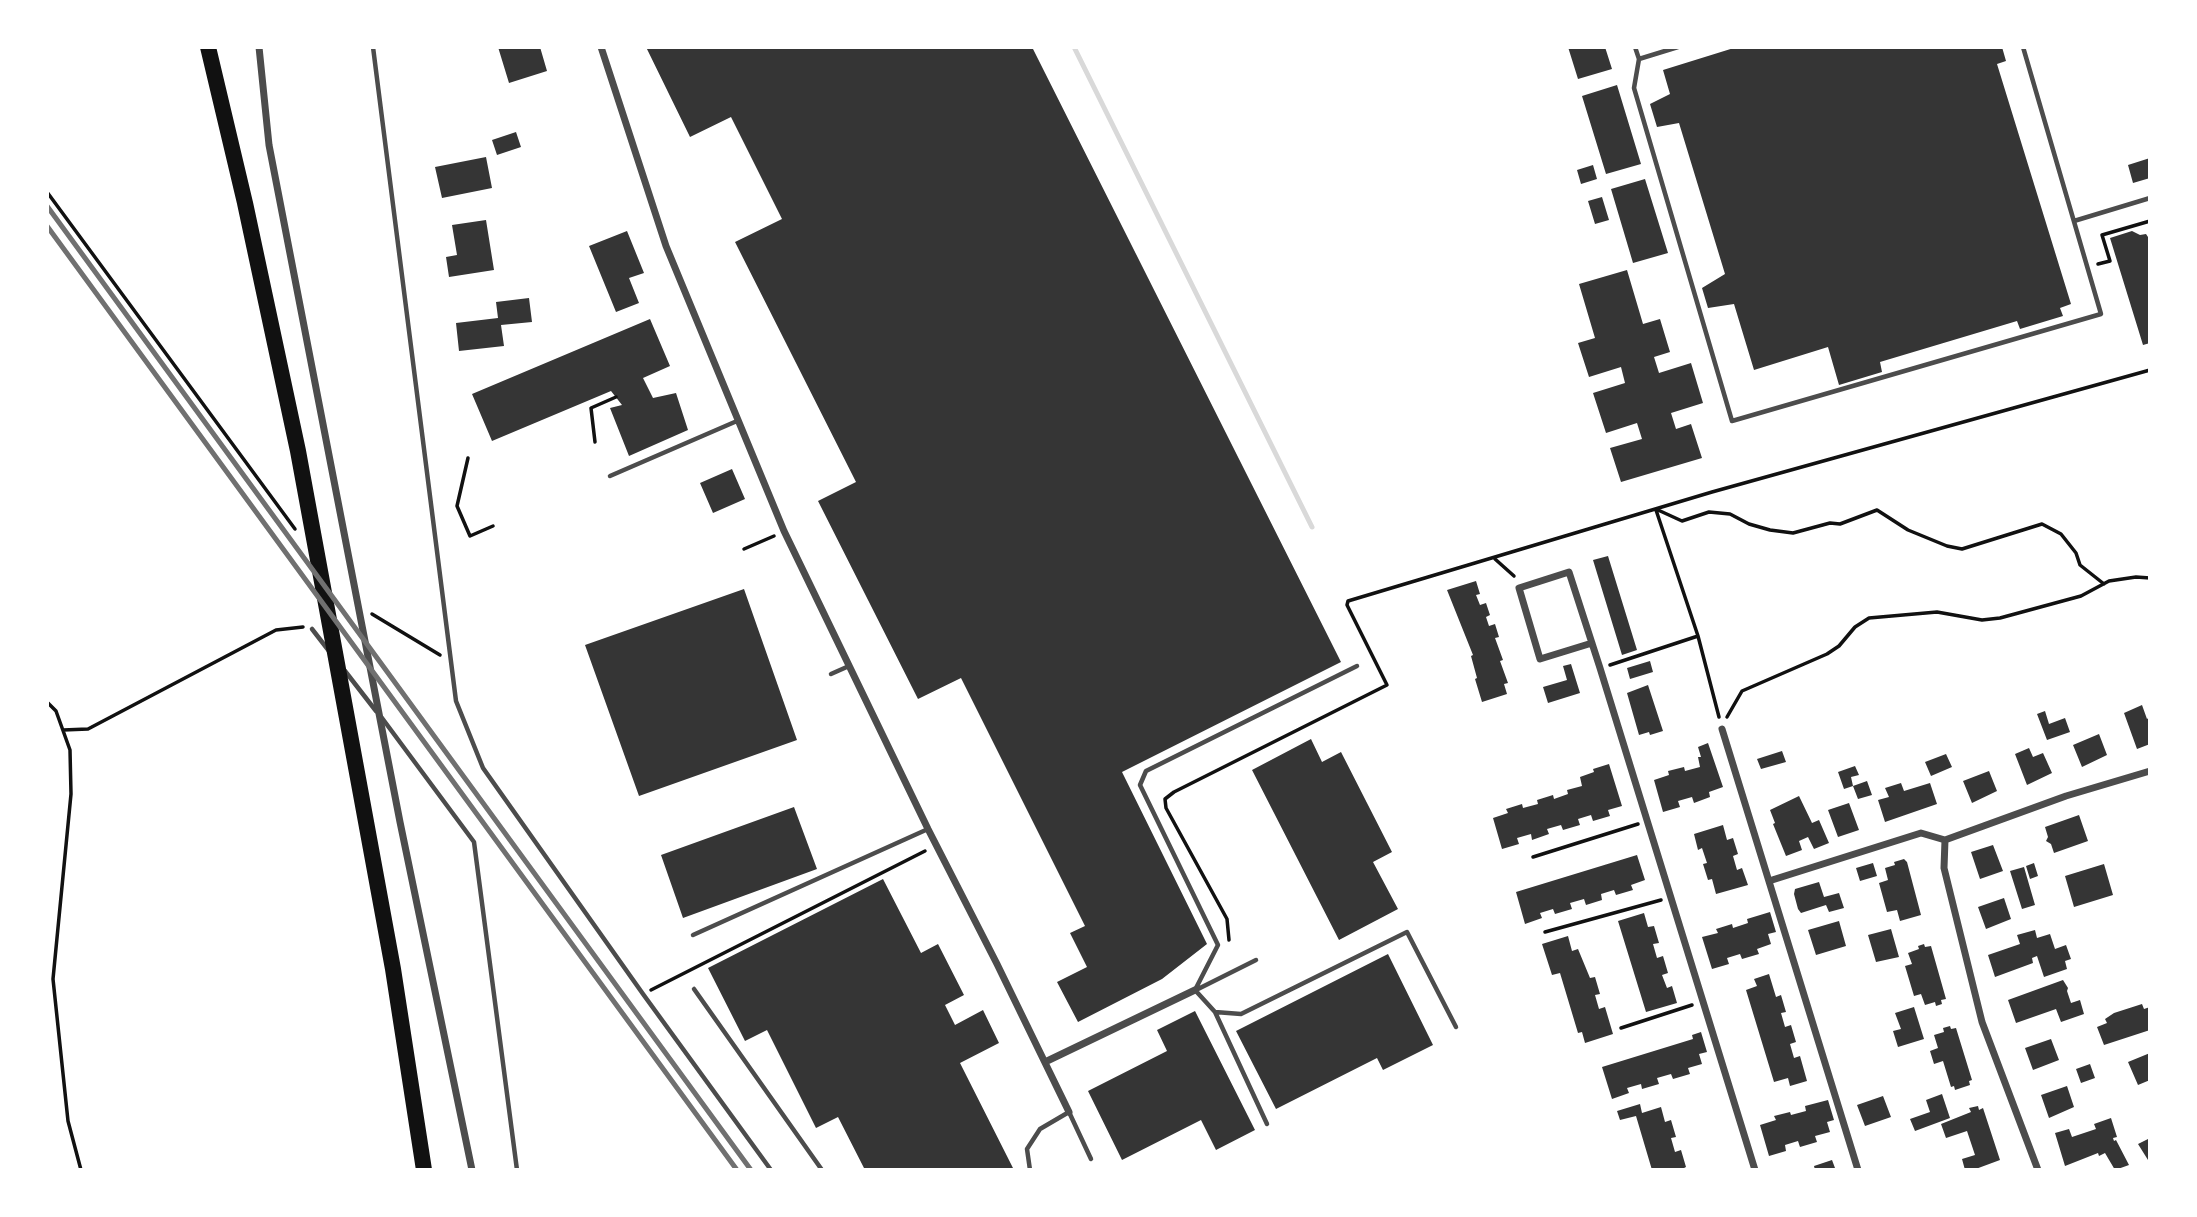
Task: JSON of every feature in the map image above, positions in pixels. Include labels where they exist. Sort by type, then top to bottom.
[{"type":"highway","points":[[208,47],[248,215],[298,451],[393,969],[424,1170]]},
{"type":"street","points":[[259,47],[269,145],[400,822],[472,1170]]},
{"type":"street","points":[[601,47],[667,246],[784,531],[928,830],[1069,1112]]},
{"type":"street","points":[[1592,643],[1540,659],[1519,588],[1569,572],[1592,643],[1600,668],[1648,821],[1755,1170]]},
{"type":"street","points":[[1723,729],[1858,1170]]},
{"type":"street","points":[[1769,881],[1921,833],[1945,840],[2066,796],[2150,771]]},
{"type":"street","points":[[1945,840],[1944,868],[1982,1022],[2038,1170]]},
{"type":"street","points":[[1045,1062],[1195,990]]},
{"type":"lane","points":[[373,47],[456,701],[483,768],[771,1170]]},
{"type":"lane","points":[[1635,47],[1639,59],[1634,88],[1732,421],[2101,314],[2023,47]]},
{"type":"lane","points":[[1639,59],[1678,47]]},
{"type":"lane","points":[[2074,221],[2150,198]]},
{"type":"lane","points":[[610,476],[737,421]]},
{"type":"lane","points":[[312,629],[414,759],[474,842],[517,1170]]},
{"type":"lane","points":[[831,674],[849,666]]},
{"type":"lane","points":[[1195,990],[1218,945],[1140,785],[1146,771],[1357,666]]},
{"type":"lane","points":[[693,935],[928,830]]},
{"type":"lane","points":[[1215,1012],[1241,1014],[1407,932],[1456,1027]]},
{"type":"lane","points":[[1195,990],[1256,960]]},
{"type":"lane","points":[[694,989],[822,1170]]},
{"type":"lane","points":[[1195,990],[1215,1012],[1267,1124]]},
{"type":"lane","points":[[1030,1170],[1027,1149],[1040,1129],[1069,1112],[1091,1159]]},
{"type":"path","points":[[47,192],[276,504]]},
{"type":"path","points":[[2087,267],[2110,261],[2102,235],[2150,221]]},
{"type":"path","points":[[1229,944],[1227,919],[1166,808],[1165,799],[1174,792],[1387,685],[1347,605],[1348,601],[1656,509],[2150,370]]},
{"type":"path","points":[[595,442],[591,408],[616,397]]},
{"type":"path","points":[[468,458],[457,506],[470,537],[493,526]]},
{"type":"path","points":[[1656,509],[1682,521],[1709,512],[1730,514],[1749,524],[1793,533],[1830,523],[1840,524],[1877,510],[1908,530],[1947,546],[1962,549],[2042,524],[2061,534],[2076,553],[2080,565],[2104,584]]},
{"type":"path","points":[[1656,509],[1698,636],[1723,729]]},
{"type":"path","points":[[744,549],[767,539]]},
{"type":"path","points":[[1495,559],[1513,574],[1519,588]]},
{"type":"path","points":[[1723,729],[1732,706],[1742,691],[1827,654],[1839,646],[1855,626],[1869,618],[1937,612],[1982,620],[2000,618],[2081,596],[2104,584],[2128,578],[2150,578]]},
{"type":"path","points":[[63,730],[88,729],[276,630],[299,626],[312,629]]},
{"type":"path","points":[[1600,668],[1698,636]]},
{"type":"path","points":[[47,702],[56,711],[70,750],[71,793],[53,979],[68,1121],[81,1170]]},
{"type":"path","points":[[1533,857],[1648,821]]},
{"type":"path","points":[[643,994],[936,846]]},
{"type":"path","points":[[1545,932],[1671,897]]},
{"type":"path","points":[[1620,1028],[1703,1001]]},
{"type":"building","points":[[498,47],[540,47],[547,71],[509,83]]},
{"type":"building","points":[[646,47],[1032,47],[1341,662],[1122,772],[1207,944],[1162,979],[1078,1022],[1057,982],[1087,967],[1070,933],[1085,926],[961,678],[918,699],[818,501],[856,482],[735,242],[782,219],[731,117],[690,137]]},
{"type":"building","points":[[1568,47],[1605,47],[1612,69],[1578,79]]},
{"type":"building","points":[[1737,47],[2002,47],[2006,61],[1997,64],[2071,304],[2060,308],[2063,316],[2020,329],[2017,321],[1880,362],[1882,372],[1839,385],[1828,347],[1754,370],[1734,304],[1708,308],[1702,288],[1725,274],[1679,123],[1657,127],[1650,104],[1670,94],[1663,70]]},
{"type":"building","points":[[1617,85],[1641,164],[1606,174],[1582,96]]},
{"type":"building","points":[[516,132],[521,147],[497,155],[492,140]]},
{"type":"building","points":[[486,157],[492,188],[442,198],[435,167]]},
{"type":"building","points":[[2150,158],[2150,178],[2133,183],[2128,165]]},
{"type":"building","points":[[1593,165],[1597,179],[1581,184],[1577,170]]},
{"type":"building","points":[[1645,179],[1668,253],[1633,263],[1611,189]]},
{"type":"building","points":[[1602,197],[1609,220],[1595,224],[1588,201]]},
{"type":"building","points":[[486,220],[494,270],[449,277],[446,257],[457,255],[452,225]]},
{"type":"building","points":[[627,231],[644,273],[629,278],[639,303],[616,312],[589,246]]},
{"type":"building","points":[[2132,231],[2140,235],[2146,234],[2150,240],[2150,343],[2143,345],[2110,238]]},
{"type":"building","points":[[1627,270],[1643,324],[1660,319],[1670,352],[1654,357],[1659,373],[1691,363],[1703,403],[1671,413],[1676,429],[1691,424],[1702,458],[1621,482],[1610,448],[1642,439],[1637,423],[1606,433],[1593,393],[1625,383],[1621,367],[1589,377],[1578,343],[1595,338],[1579,284]]},
{"type":"building","points":[[529,298],[532,322],[501,325],[504,346],[459,351],[456,323],[498,318],[496,302]]},
{"type":"building","points":[[650,319],[670,366],[643,378],[653,398],[676,393],[688,430],[629,456],[610,408],[622,405],[611,391],[492,441],[472,394]]},
{"type":"building","points":[[732,469],[745,499],[713,513],[700,483]]},
{"type":"building","points":[[1608,556],[1637,650],[1622,655],[1593,560]]},
{"type":"building","points":[[1476,581],[1480,594],[1476,595],[1480,605],[1486,603],[1490,615],[1486,617],[1489,626],[1495,624],[1499,637],[1495,638],[1503,660],[1500,661],[1508,683],[1504,684],[1507,694],[1482,702],[1475,679],[1473,655],[1447,590]]},
{"type":"building","points":[[744,589],[797,740],[639,796],[585,645]]},
{"type":"building","points":[[1650,661],[1653,672],[1630,679],[1627,668]]},
{"type":"building","points":[[1571,664],[1580,693],[1548,703],[1543,687],[1567,680],[1563,666]]},
{"type":"building","points":[[1648,685],[1663,731],[1639,735],[1627,693]]},
{"type":"building","points":[[2142,705],[2147,719],[2150,717],[2150,744],[2137,749],[2124,713]]},
{"type":"building","points":[[2045,711],[2049,724],[2065,718],[2070,732],[2047,740],[2037,714]]},
{"type":"building","points":[[2099,734],[2107,755],[2082,767],[2073,745]]},
{"type":"building","points":[[1311,739],[1322,762],[1341,752],[1392,852],[1373,862],[1398,909],[1339,940],[1252,770]]},
{"type":"building","points":[[1708,743],[1723,787],[1709,792],[1710,797],[1694,803],[1692,797],[1678,801],[1680,807],[1663,812],[1654,780],[1669,775],[1668,771],[1684,767],[1685,771],[1700,767],[1698,747]]},
{"type":"building","points":[[2029,748],[2033,757],[2043,753],[2052,773],[2027,785],[2015,754]]},
{"type":"building","points":[[1782,751],[1786,762],[1761,769],[1757,759]]},
{"type":"building","points":[[1946,754],[1952,767],[1931,776],[1925,762]]},
{"type":"building","points":[[1609,764],[1622,806],[1608,810],[1610,816],[1593,821],[1591,815],[1578,819],[1580,825],[1563,830],[1561,825],[1547,829],[1549,834],[1532,840],[1531,834],[1517,838],[1519,844],[1502,849],[1493,818],[1508,813],[1506,809],[1522,804],[1523,808],[1538,804],[1537,800],[1553,795],[1554,799],[1568,794],[1567,790],[1582,786],[1580,777]]},
{"type":"building","points":[[1855,766],[1859,775],[1851,777],[1853,786],[1844,789],[1838,772]]},
{"type":"building","points":[[1989,771],[1997,791],[1972,803],[1963,781]]},
{"type":"building","points":[[1867,781],[1872,795],[1858,799],[1853,786]]},
{"type":"building","points":[[1901,783],[1904,791],[1930,783],[1937,804],[1885,822],[1878,800],[1889,797],[1885,788]]},
{"type":"building","points":[[1799,796],[1812,823],[1819,820],[1829,843],[1814,849],[1808,837],[1799,841],[1802,850],[1786,856],[1770,810]]},
{"type":"building","points":[[1849,803],[1859,830],[1838,837],[1828,810]]},
{"type":"building","points":[[794,807],[817,869],[683,918],[661,855]]},
{"type":"building","points":[[2079,815],[2088,841],[2054,853],[2051,844],[2046,841],[2048,837],[2045,827]]},
{"type":"building","points":[[1723,825],[1727,840],[1733,838],[1738,854],[1733,856],[1737,870],[1742,868],[1748,885],[1716,894],[1712,879],[1708,880],[1703,864],[1707,863],[1702,848],[1698,850],[1694,834]]},
{"type":"building","points":[[1993,845],[2003,871],[1980,879],[1971,852]]},
{"type":"building","points":[[1637,855],[1645,880],[1631,885],[1633,890],[1616,895],[1614,890],[1601,894],[1602,900],[1586,905],[1584,899],[1570,903],[1572,909],[1555,914],[1553,909],[1540,913],[1542,918],[1525,924],[1516,892]]},
{"type":"building","points":[[1904,859],[1921,915],[1900,921],[1897,910],[1887,912],[1879,883],[1888,880],[1885,868]]},
{"type":"building","points":[[1873,863],[1877,876],[1860,881],[1856,868]]},
{"type":"building","points":[[2034,863],[2038,876],[2030,879],[2026,866]]},
{"type":"building","points":[[2104,864],[2113,895],[2074,907],[2065,876]]},
{"type":"building","points":[[2024,867],[2035,905],[2022,909],[2010,871]]},
{"type":"building","points":[[883,879],[921,953],[938,944],[964,995],[945,1005],[955,1025],[983,1010],[999,1043],[960,1063],[1014,1170],[865,1170],[838,1117],[816,1128],[767,1030],[745,1041],[708,968]]},
{"type":"building","points":[[1819,882],[1824,897],[1839,893],[1844,908],[1829,912],[1826,905],[1801,913],[1794,894],[1795,889]]},
{"type":"building","points":[[2004,898],[2011,919],[1986,929],[1978,907]]},
{"type":"building","points":[[1770,912],[1776,932],[1768,934],[1771,944],[1757,949],[1759,954],[1742,959],[1740,954],[1727,958],[1729,964],[1712,969],[1702,937],[1718,933],[1716,929],[1732,924],[1733,928],[1748,923],[1747,919]]},
{"type":"building","points":[[1644,913],[1648,927],[1654,926],[1659,943],[1653,944],[1657,958],[1663,956],[1668,973],[1662,975],[1667,988],[1672,986],[1677,1003],[1646,1012],[1618,921]]},
{"type":"building","points":[[1839,921],[1846,946],[1816,955],[1808,930]]},
{"type":"building","points":[[1891,929],[1899,957],[1876,962],[1868,935]]},
{"type":"building","points":[[2035,930],[2037,938],[2050,934],[2055,949],[2066,945],[2071,959],[2065,961],[2067,969],[2044,977],[2037,956],[2032,958],[2033,963],[1995,977],[1988,955],[2020,944],[2017,935]]},
{"type":"building","points":[[1568,936],[1572,951],[1578,949],[1590,978],[1595,977],[1600,994],[1595,995],[1599,1009],[1605,1007],[1613,1034],[1585,1043],[1582,1032],[1578,1033],[1560,973],[1552,975],[1542,944]]},
{"type":"building","points":[[1924,944],[1925,947],[1931,946],[1946,999],[1936,1006],[1935,1002],[1925,1005],[1921,994],[1914,996],[1905,966],[1912,964],[1908,953]]},
{"type":"building","points":[[1388,954],[1433,1045],[1383,1070],[1377,1058],[1276,1109],[1236,1031]]},
{"type":"building","points":[[1769,974],[1776,997],[1781,995],[1786,1012],[1781,1013],[1785,1027],[1791,1025],[1796,1042],[1790,1044],[1794,1058],[1800,1056],[1807,1081],[1790,1086],[1788,1078],[1774,1082],[1746,990],[1757,986],[1754,979]]},
{"type":"building","points":[[2063,980],[2071,1003],[2080,1000],[2084,1014],[2061,1022],[2056,1009],[2016,1023],[2008,1000]]},
{"type":"building","points":[[2142,1004],[2144,1009],[2150,1007],[2150,1030],[2104,1045],[2097,1027],[2107,1023],[2105,1019],[2114,1013]]},
{"type":"building","points":[[1914,1007],[1924,1039],[1898,1047],[1893,1031],[1901,1029],[1895,1013]]},
{"type":"building","points":[[1195,1011],[1255,1130],[1216,1150],[1201,1120],[1122,1160],[1088,1091],[1167,1051],[1157,1030]]},
{"type":"building","points":[[1950,1026],[1951,1029],[1956,1028],[1972,1080],[1969,1081],[1970,1085],[1955,1090],[1954,1086],[1951,1087],[1943,1061],[1934,1064],[1930,1051],[1938,1048],[1934,1035],[1944,1032],[1943,1028]]},
{"type":"building","points":[[1701,1032],[1707,1052],[1699,1054],[1702,1064],[1688,1068],[1690,1074],[1673,1079],[1671,1074],[1657,1078],[1659,1084],[1642,1089],[1641,1084],[1627,1088],[1629,1093],[1612,1099],[1602,1067],[1693,1039],[1692,1035]]},
{"type":"building","points":[[2051,1039],[2059,1060],[2033,1070],[2025,1048]]},
{"type":"building","points":[[2150,1053],[2150,1080],[2138,1085],[2128,1062]]},
{"type":"building","points":[[2090,1064],[2095,1078],[2081,1083],[2076,1069]]},
{"type":"building","points":[[2067,1086],[2074,1107],[2049,1118],[2041,1095]]},
{"type":"building","points":[[1942,1094],[1950,1118],[1915,1131],[1910,1119],[1930,1112],[1926,1100]]},
{"type":"building","points":[[1883,1096],[1891,1117],[1865,1126],[1857,1105]]},
{"type":"building","points":[[1828,1100],[1834,1120],[1827,1122],[1830,1132],[1815,1136],[1817,1142],[1800,1147],[1798,1141],[1785,1145],[1786,1151],[1769,1156],[1760,1125],[1776,1120],[1774,1116],[1806,1111],[1805,1106]]},
{"type":"building","points":[[1640,1104],[1642,1113],[1661,1107],[1665,1122],[1671,1120],[1676,1137],[1671,1138],[1675,1152],[1681,1150],[1686,1167],[1680,1170],[1652,1170],[1636,1116],[1620,1120],[1617,1111]]},
{"type":"building","points":[[1978,1106],[1979,1110],[1983,1108],[2000,1160],[1973,1170],[1965,1170],[1962,1159],[1975,1155],[1967,1131],[1946,1138],[1941,1124],[1971,1112],[1969,1108]]},
{"type":"building","points":[[2111,1118],[2117,1137],[2113,1138],[2114,1141],[2116,1140],[2129,1165],[2115,1170],[2105,1153],[2099,1156],[2098,1153],[2065,1166],[2055,1133],[2069,1129],[2072,1137],[2096,1129],[2094,1124]]},
{"type":"building","points":[[2150,1138],[2150,1159],[2148,1160],[2138,1144]]},
{"type":"building","points":[[1832,1160],[1835,1168],[1815,1170],[1814,1166]]},
{"type":"waterway","points":[[1074,47],[1312,527]]},
{"type":"railway","points":[[47,206],[751,1170]]},
{"type":"railway","points":[[47,226],[737,1170]]}]
